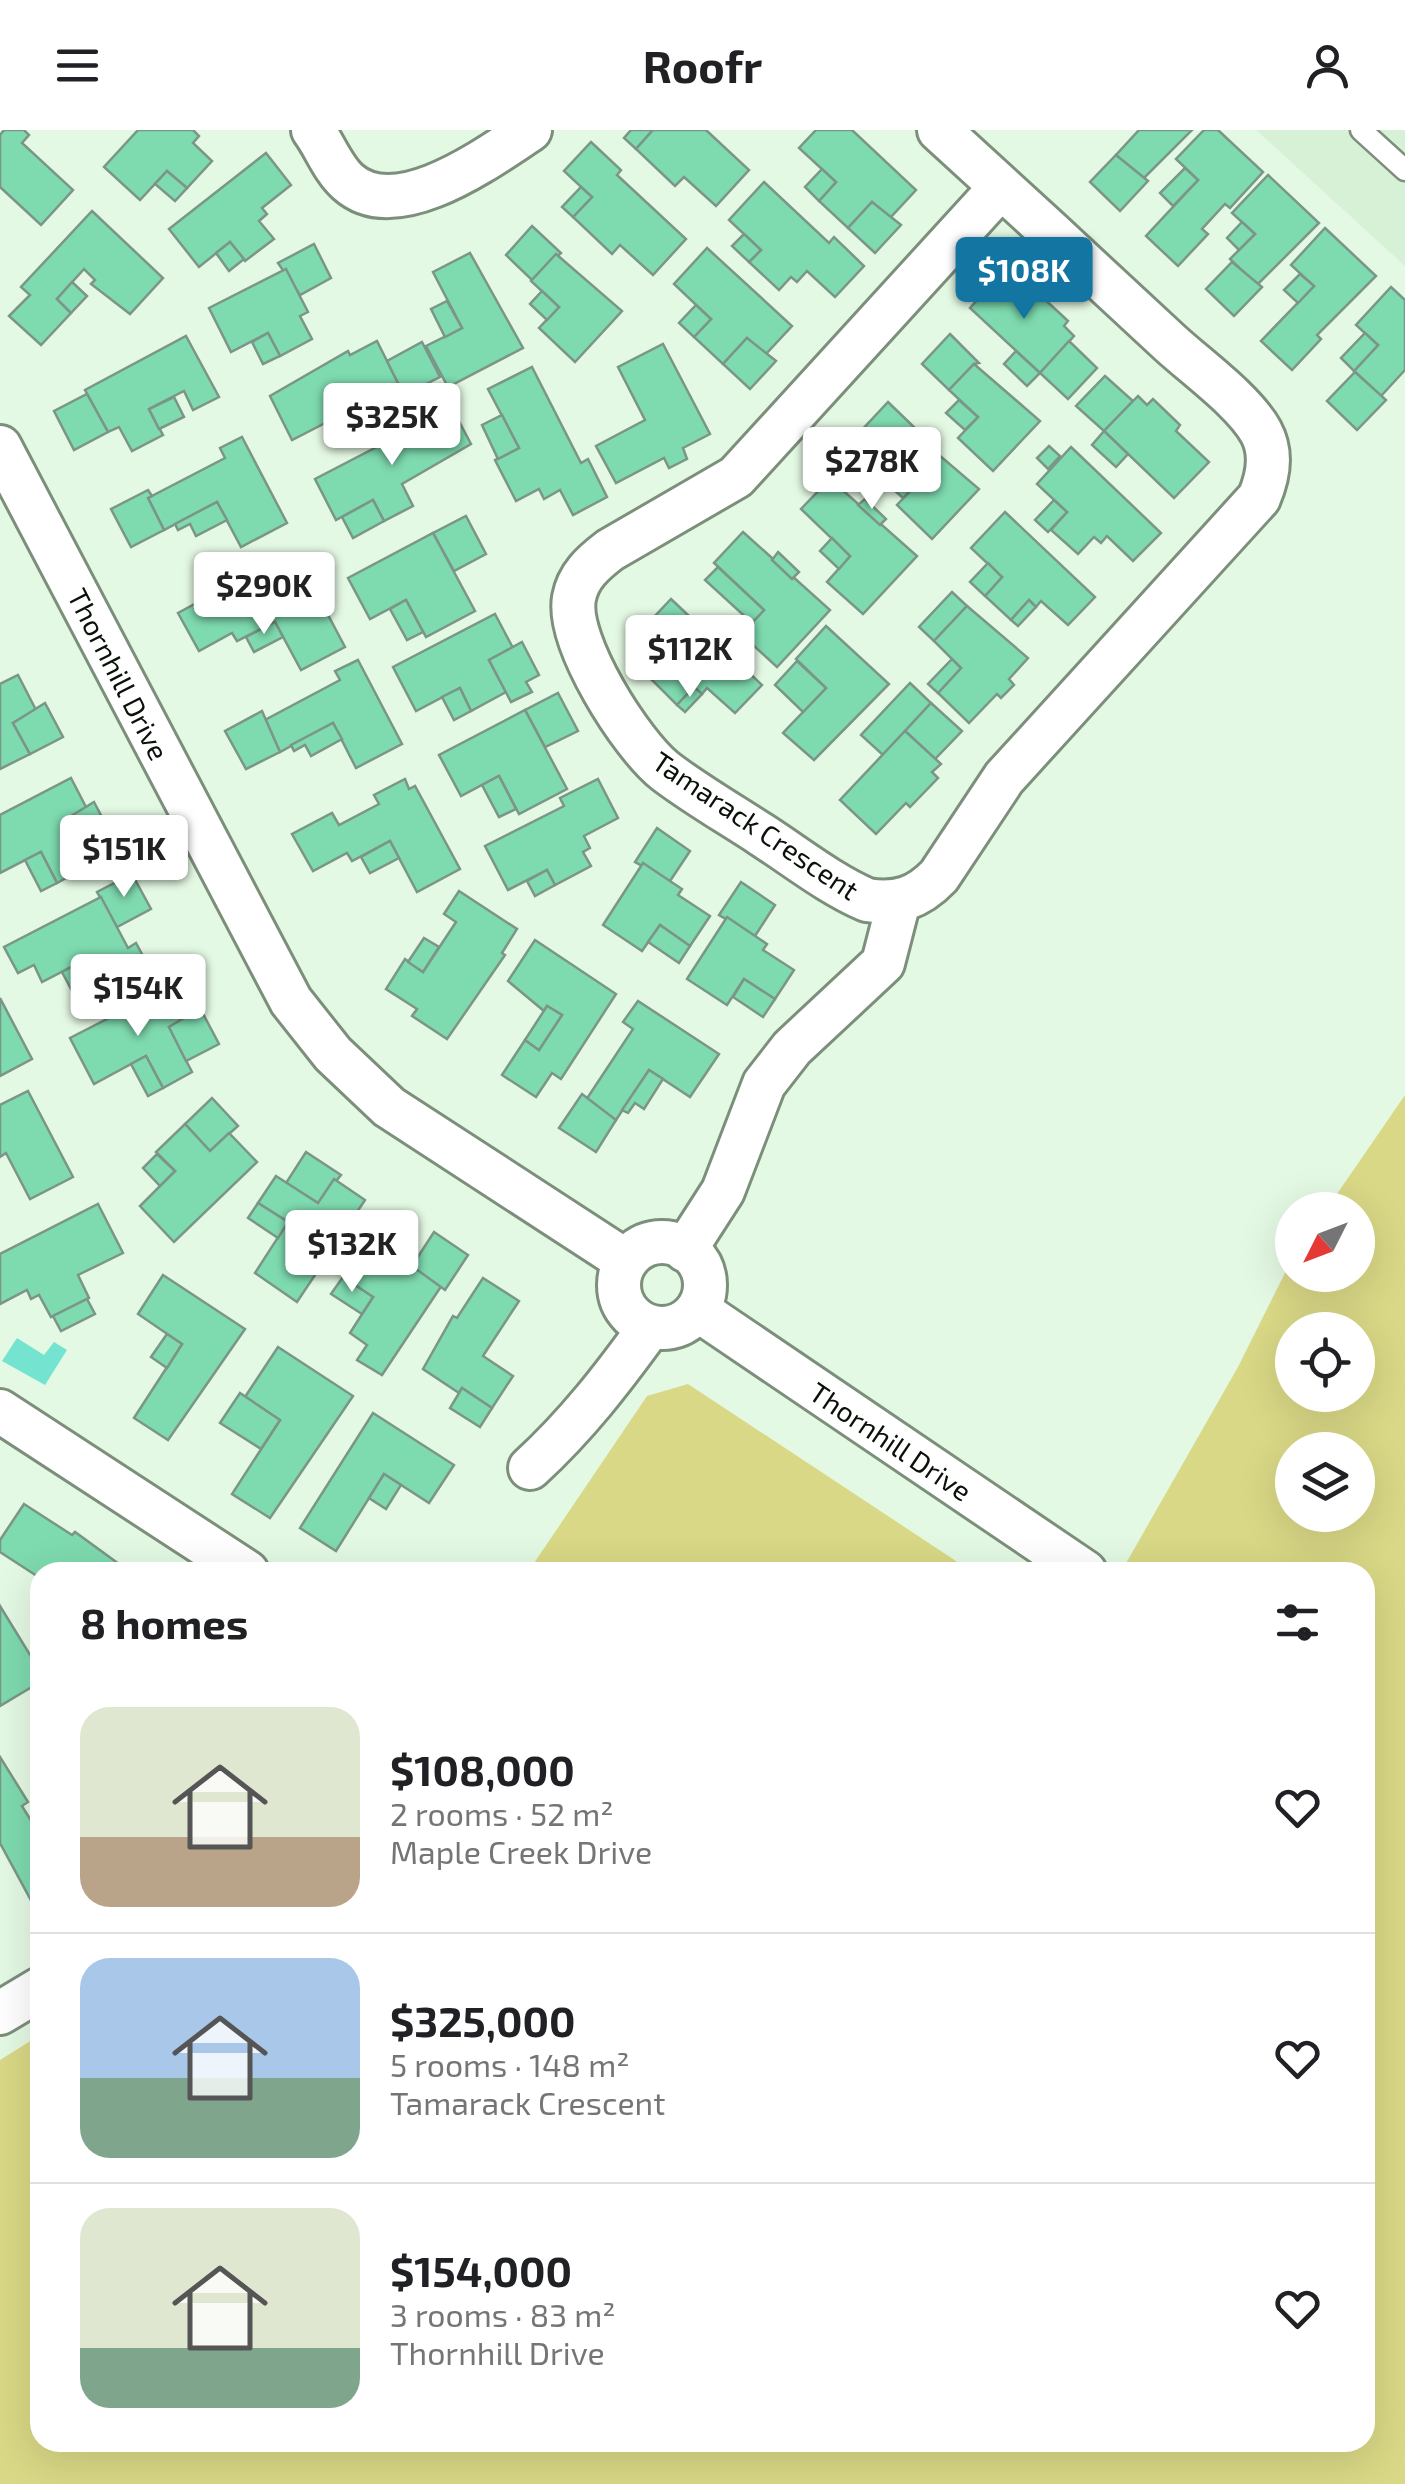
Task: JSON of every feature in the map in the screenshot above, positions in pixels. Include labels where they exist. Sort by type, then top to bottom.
[{"type":"street","points":[[313,130],[346,181],[374,196],[391,198],[427,188],[530,130]]},
{"type":"street","name":"Tamarack Crescent","points":[[939,130],[1001,187],[1214,383],[1264,436],[1269,458],[1267,480],[1259,498],[1004,778],[928,888],[900,901],[867,900],[852,894],[664,770],[625,729],[608,698],[574,621],[573,600],[579,580],[610,550],[736,477],[1001,187]]},
{"type":"street","name":"Thornhill Drive","points":[[0,447],[291,1001],[334,1054],[388,1107],[626,1261]]},
{"type":"street","points":[[685,1250],[723,1191],[764,1084],[792,1048],[884,963],[900,901]]},
{"type":"street","points":[[665,1242],[685,1250],[701,1266],[706,1281],[698,1310],[677,1326],[650,1327],[638,1321],[621,1300],[620,1273],[626,1261],[650,1244],[665,1242]]},
{"type":"street","name":"Thornhill Drive","points":[[698,1310],[1070,1562]]},
{"type":"street","points":[[530,1468],[591,1406],[650,1327]]},
{"type":"street","points":[[0,1411],[232,1562]]},
{"type":"street","points":[[0,2013],[30,1995]]},
{"type":"lane","points":[[1362,130],[1405,170]]},
{"type":"shaded area","points":[[1256,130],[1405,130],[1405,266]]},
{"type":"shaded area","points":[[1405,1095],[1405,2484],[0,2484],[0,2060],[30,2041],[30,2452],[1375,2452],[1375,1562],[1127,1562],[1238,1367],[1276,1292],[1375,1292],[1375,1192],[1338,1192]]},
{"type":"shaded area","points":[[688,1384],[957,1562],[535,1562],[647,1396]]},
{"type":"water","points":[[17,1338],[44,1355],[54,1342],[67,1350],[45,1385],[2,1361]]},
{"type":"building","points":[[4,130],[24,130],[29,135],[22,143],[73,190],[41,225],[0,187],[0,135]]},
{"type":"building","points":[[138,130],[193,130],[199,136],[193,143],[212,161],[187,188],[167,171],[140,200],[104,167]]},
{"type":"building","points":[[631,130],[653,130],[636,149],[624,138]]},
{"type":"building","points":[[653,130],[706,130],[749,170],[716,206],[684,177],[675,186],[636,149]]},
{"type":"building","points":[[816,130],[852,130],[916,190],[890,218],[872,202],[848,228],[819,201],[836,182],[799,148]]},
{"type":"building","points":[[1139,130],[1192,130],[1142,180],[1116,155]]},
{"type":"building","points":[[1204,130],[1218,130],[1263,172],[1230,208],[1225,204],[1202,229],[1208,234],[1178,266],[1146,236],[1198,180],[1176,159]]},
{"type":"building","points":[[591,142],[621,170],[617,175],[686,239],[653,275],[620,245],[612,254],[573,217],[592,197],[564,171]]},
{"type":"building","points":[[266,153],[291,185],[262,208],[267,214],[259,221],[274,239],[245,261],[230,242],[199,267],[169,229]]},
{"type":"building","points":[[1116,155],[1148,181],[1120,211],[1090,182]]},
{"type":"building","points":[[1185,168],[1198,180],[1173,206],[1160,193]]},
{"type":"building","points":[[822,169],[836,182],[819,201],[805,187]]},
{"type":"building","points":[[167,171],[187,188],[175,201],[155,184]]},
{"type":"building","points":[[1268,175],[1319,223],[1257,285],[1230,259],[1255,234],[1232,213]]},
{"type":"building","points":[[764,182],[829,243],[834,237],[864,266],[835,297],[807,271],[797,282],[791,277],[779,290],[749,262],[761,250],[729,220]]},
{"type":"building","points":[[581,187],[592,197],[573,217],[562,207]]},
{"type":"building","points":[[872,202],[901,225],[875,253],[848,228]]},
{"type":"building","points":[[92,211],[163,278],[130,314],[91,284],[95,280],[84,269],[57,299],[71,313],[41,345],[9,316],[30,295],[21,287]]},
{"type":"building","points":[[1242,222],[1255,234],[1239,250],[1227,238]]},
{"type":"building","points":[[532,226],[561,253],[532,280],[506,255]]},
{"type":"building","points":[[1325,228],[1376,276],[1317,335],[1321,339],[1292,370],[1261,341],[1314,286],[1291,265]]},
{"type":"building","points":[[744,234],[761,250],[749,262],[732,246]]},
{"type":"building","points":[[230,242],[244,259],[229,271],[216,253]]},
{"type":"building","points":[[314,244],[331,278],[300,295],[278,263]]},
{"type":"building","points":[[707,248],[792,326],[765,355],[747,338],[723,364],[694,337],[711,319],[674,284]]},
{"type":"building","points":[[470,253],[523,348],[448,387],[426,346],[462,328],[433,272]]},
{"type":"building","points":[[556,254],[622,311],[575,362],[539,328],[559,307],[531,281]]},
{"type":"building","points":[[1232,262],[1262,287],[1234,316],[1206,289]]},
{"type":"building","points":[[286,269],[308,312],[300,316],[312,339],[280,356],[268,333],[231,352],[209,308]]},
{"type":"building","points":[[1003,272],[1034,301],[1040,295],[1068,321],[1064,326],[1074,336],[1040,373],[970,308]]},
{"type":"building","points":[[1300,274],[1314,286],[1298,303],[1284,290]]},
{"type":"building","points":[[72,282],[87,296],[71,313],[57,299]]},
{"type":"building","points":[[1391,287],[1405,300],[1405,370],[1381,396],[1354,371],[1378,345],[1356,325]]},
{"type":"building","points":[[542,291],[559,307],[547,320],[530,304]]},
{"type":"building","points":[[447,301],[462,328],[445,337],[431,309]]},
{"type":"building","points":[[696,305],[711,319],[694,337],[679,323]]},
{"type":"building","points":[[268,333],[280,356],[263,364],[252,342]]},
{"type":"building","points":[[1365,333],[1378,345],[1354,371],[1341,358]]},
{"type":"building","points":[[950,334],[979,363],[949,390],[922,364]]},
{"type":"building","points":[[186,336],[219,397],[193,410],[184,391],[149,409],[163,435],[132,451],[119,427],[108,432],[85,390]]},
{"type":"building","points":[[747,338],[776,361],[750,389],[723,364]]},
{"type":"building","points":[[377,341],[399,385],[292,440],[270,396],[348,351],[350,355]]},
{"type":"building","points":[[1069,341],[1097,368],[1068,399],[1040,373]]},
{"type":"building","points":[[422,342],[440,377],[404,395],[387,361]]},
{"type":"building","points":[[663,344],[710,434],[683,448],[687,459],[669,468],[664,458],[616,483],[596,446],[645,420],[618,367]]},
{"type":"building","points":[[1016,351],[1040,373],[1027,386],[1004,364]]},
{"type":"building","points":[[974,364],[1040,421],[993,471],[958,438],[978,417],[949,390]]},
{"type":"building","points":[[532,367],[581,463],[588,459],[607,497],[573,515],[560,490],[544,499],[539,489],[516,501],[495,460],[519,448],[488,389]]},
{"type":"building","points":[[1355,372],[1386,400],[1357,430],[1327,401]]},
{"type":"building","points":[[1105,376],[1133,401],[1104,431],[1076,406]]},
{"type":"building","points":[[399,385],[408,401],[370,420],[361,404]]},
{"type":"building","points":[[87,394],[108,432],[74,450],[54,411]]},
{"type":"building","points":[[1138,396],[1147,405],[1153,399],[1180,425],[1176,431],[1209,462],[1174,498],[1104,431]]},
{"type":"building","points":[[174,397],[184,417],[159,429],[149,409]]},
{"type":"building","points":[[959,400],[978,417],[965,430],[946,413]]},
{"type":"building","points":[[888,402],[917,430],[888,458],[860,432]]},
{"type":"building","points":[[452,408],[471,444],[402,484],[413,506],[384,521],[373,500],[336,520],[315,479]]},
{"type":"building","points":[[502,415],[519,448],[498,459],[482,425]]},
{"type":"building","points":[[1104,431],[1128,454],[1116,467],[1092,445]]},
{"type":"building","points":[[912,432],[979,489],[932,539],[897,505],[916,485],[888,458]]},
{"type":"building","points":[[242,437],[287,523],[241,547],[217,502],[164,530],[148,498],[225,458],[220,448]]},
{"type":"building","points":[[1049,446],[1060,456],[1048,469],[1037,458]]},
{"type":"building","points":[[1071,447],[1161,533],[1133,561],[1107,536],[1101,543],[1094,537],[1078,554],[1051,530],[1067,512],[1037,484]]},
{"type":"building","points":[[897,467],[916,485],[903,498],[884,481]]},
{"type":"building","points":[[830,479],[917,556],[863,614],[827,582],[850,556],[801,509]]},
{"type":"building","points":[[148,490],[164,530],[131,547],[111,509]]},
{"type":"building","points":[[865,499],[886,519],[880,525],[858,505]]},
{"type":"building","points":[[373,500],[384,521],[353,538],[342,517]]},
{"type":"building","points":[[1054,500],[1067,512],[1048,532],[1035,520]]},
{"type":"building","points":[[217,502],[227,520],[196,536],[190,524],[178,530],[175,524]]},
{"type":"building","points":[[1005,512],[1095,597],[1068,625],[1041,601],[1036,607],[1029,600],[1011,620],[985,596],[1002,577],[971,548]]},
{"type":"building","points":[[466,516],[486,554],[454,571],[433,533]]},
{"type":"building","points":[[743,532],[830,610],[777,667],[741,634],[764,610],[714,563]]},
{"type":"building","points":[[433,533],[475,611],[426,637],[406,600],[370,619],[348,578]]},
{"type":"building","points":[[832,538],[850,556],[839,569],[820,551]]},
{"type":"building","points":[[778,552],[799,572],[792,579],[772,560]]},
{"type":"building","points":[[291,559],[296,567],[301,564],[345,647],[301,670],[275,622],[237,641],[232,633],[199,651],[178,613],[217,592],[224,605],[265,583],[261,574]]},
{"type":"building","points":[[988,563],[1002,577],[985,596],[970,582]]},
{"type":"building","points":[[718,567],[764,610],[752,623],[705,580]]},
{"type":"building","points":[[952,592],[967,606],[934,641],[919,627]]},
{"type":"building","points":[[671,599],[762,685],[735,713],[707,688],[702,694],[694,687],[677,705],[652,680],[667,664],[637,635]]},
{"type":"building","points":[[406,600],[423,632],[407,640],[390,609]]},
{"type":"building","points":[[1029,600],[1036,607],[1018,626],[1011,620]]},
{"type":"building","points":[[967,606],[1028,658],[1009,679],[1014,685],[1001,698],[997,694],[969,723],[938,693],[961,668],[934,641]]},
{"type":"building","points":[[495,614],[513,648],[489,660],[506,692],[471,711],[460,688],[416,711],[393,667]]},
{"type":"building","points":[[275,622],[283,637],[254,652],[246,637]]},
{"type":"building","points":[[826,626],[889,684],[814,760],[783,733],[826,688],[796,659]]},
{"type":"building","points":[[522,642],[539,675],[526,682],[532,692],[511,702],[489,660]]},
{"type":"building","points":[[653,651],[667,664],[652,680],[638,667]]},
{"type":"building","points":[[952,659],[961,668],[938,693],[928,684]]},
{"type":"building","points":[[358,660],[402,744],[356,768],[333,723],[280,752],[263,721],[340,680],[335,671]]},
{"type":"building","points":[[797,661],[826,688],[803,712],[775,685]]},
{"type":"building","points":[[18,675],[36,710],[13,723],[30,754],[0,769],[0,684]]},
{"type":"building","points":[[910,683],[931,703],[883,755],[861,735]]},
{"type":"building","points":[[694,687],[702,694],[685,712],[677,705]]},
{"type":"building","points":[[460,688],[471,711],[454,720],[442,697]]},
{"type":"building","points":[[558,693],[578,731],[545,747],[525,710]]},
{"type":"building","points":[[45,703],[63,737],[30,754],[13,723]]},
{"type":"building","points":[[931,703],[962,731],[935,759],[905,731]]},
{"type":"building","points":[[525,710],[567,789],[519,814],[499,776],[461,796],[439,755]]},
{"type":"building","points":[[262,711],[280,752],[246,769],[225,731]]},
{"type":"building","points":[[333,723],[342,739],[311,756],[305,745],[294,751],[291,745]]},
{"type":"building","points":[[905,731],[941,764],[932,772],[938,778],[876,834],[840,800]]},
{"type":"building","points":[[499,776],[516,809],[499,817],[482,785]]},
{"type":"building","points":[[71,778],[87,809],[63,821],[86,867],[57,883],[41,852],[0,873],[0,815]]},
{"type":"building","points":[[405,779],[409,789],[415,786],[460,869],[417,892],[390,841],[352,861],[347,853],[313,871],[292,834],[332,813],[339,825],[379,804],[374,795]]},
{"type":"building","points":[[598,779],[618,818],[584,836],[590,848],[583,852],[591,866],[555,885],[547,870],[508,890],[485,846],[564,806],[560,798]]},
{"type":"building","points":[[94,802],[113,838],[81,856],[63,821]]},
{"type":"building","points":[[657,828],[690,851],[670,881],[635,862]]},
{"type":"building","points":[[390,841],[399,858],[370,873],[361,857]]},
{"type":"building","points":[[41,852],[57,883],[41,891],[25,860]]},
{"type":"building","points":[[643,863],[682,889],[678,895],[710,916],[690,946],[660,925],[642,951],[603,925]]},
{"type":"building","points":[[547,870],[555,885],[535,896],[527,881]]},
{"type":"building","points":[[132,874],[151,909],[117,927],[97,892]]},
{"type":"building","points":[[741,882],[775,905],[755,936],[719,915]]},
{"type":"building","points":[[459,891],[517,929],[502,953],[505,955],[447,1039],[412,1016],[417,1009],[386,989],[405,959],[423,972],[456,922],[444,914]]},
{"type":"building","points":[[101,897],[128,948],[136,943],[150,969],[99,996],[81,962],[42,982],[34,965],[18,973],[4,947]]},
{"type":"building","points":[[727,917],[767,944],[763,950],[794,970],[775,999],[744,979],[727,1005],[687,979]]},
{"type":"building","points":[[660,925],[690,946],[679,963],[648,942]]},
{"type":"building","points":[[424,938],[439,947],[423,972],[408,962]]},
{"type":"building","points":[[535,940],[616,994],[561,1079],[552,1073],[536,1097],[502,1075],[525,1040],[539,1050],[562,1015],[547,1006],[544,1011],[508,981]]},
{"type":"building","points":[[81,962],[97,994],[79,1004],[62,972]]},
{"type":"building","points":[[744,979],[775,999],[763,1017],[733,997]]},
{"type":"building","points":[[177,983],[194,1014],[169,1027],[192,1072],[163,1088],[146,1056],[94,1084],[70,1038]]},
{"type":"building","points":[[0,998],[32,1059],[0,1076]]},
{"type":"building","points":[[638,1001],[719,1054],[690,1097],[649,1070],[616,1120],[586,1100],[633,1029],[623,1022]]},
{"type":"building","points":[[547,1006],[562,1015],[539,1050],[525,1040]]},
{"type":"building","points":[[200,1008],[219,1044],[186,1061],[169,1027]]},
{"type":"building","points":[[146,1056],[163,1088],[148,1096],[131,1064]]},
{"type":"building","points":[[649,1070],[663,1079],[644,1109],[635,1103],[628,1113],[622,1110]]},
{"type":"building","points":[[28,1091],[73,1177],[30,1199],[6,1153],[0,1157],[0,1105]]},
{"type":"building","points":[[582,1094],[616,1120],[596,1152],[559,1128]]},
{"type":"building","points":[[212,1098],[238,1126],[210,1151],[185,1124]]},
{"type":"building","points":[[185,1124],[210,1151],[229,1133],[257,1162],[174,1242],[140,1206],[175,1171],[156,1152]]},
{"type":"building","points":[[306,1152],[341,1175],[318,1203],[286,1183]]},
{"type":"building","points":[[157,1154],[175,1171],[160,1186],[143,1168]]},
{"type":"building","points":[[276,1176],[318,1203],[334,1179],[365,1200],[297,1302],[255,1273],[288,1222],[258,1203]]},
{"type":"building","points":[[258,1203],[288,1222],[278,1238],[248,1218]]},
{"type":"building","points":[[98,1204],[123,1253],[78,1275],[89,1298],[51,1317],[39,1295],[31,1299],[27,1290],[0,1304],[0,1254]]},
{"type":"building","points":[[375,1228],[398,1244],[393,1252],[442,1285],[382,1375],[357,1360],[367,1345],[350,1333],[373,1297],[343,1277]]},
{"type":"building","points":[[434,1232],[468,1255],[445,1290],[412,1266]]},
{"type":"building","points":[[163,1275],[245,1329],[168,1440],[134,1418],[182,1344],[138,1314]]},
{"type":"building","points":[[343,1277],[373,1297],[362,1314],[331,1294]]},
{"type":"building","points":[[483,1278],[519,1301],[483,1356],[513,1376],[492,1408],[462,1388],[459,1393],[423,1369],[453,1316],[457,1318]]},
{"type":"building","points":[[87,1299],[95,1314],[61,1331],[53,1316]]},
{"type":"building","points":[[167,1334],[182,1344],[167,1368],[151,1357]]},
{"type":"building","points":[[278,1347],[353,1396],[270,1518],[232,1494],[280,1420],[245,1397]]},
{"type":"building","points":[[462,1388],[492,1408],[480,1427],[450,1408]]},
{"type":"building","points":[[240,1393],[280,1420],[261,1449],[220,1423]]},
{"type":"building","points":[[373,1413],[454,1465],[429,1503],[384,1474],[336,1551],[300,1528]]},
{"type":"building","points":[[384,1474],[401,1485],[386,1509],[369,1498]]},
{"type":"building","points":[[24,1504],[72,1535],[75,1532],[116,1562],[30,1562],[30,1572],[0,1552],[0,1540]]},
{"type":"building","points":[[0,1606],[30,1655],[30,1688],[0,1706]]},
{"type":"building","points":[[0,1757],[28,1802],[22,1806],[30,1819],[30,1898],[0,1843]]}]
